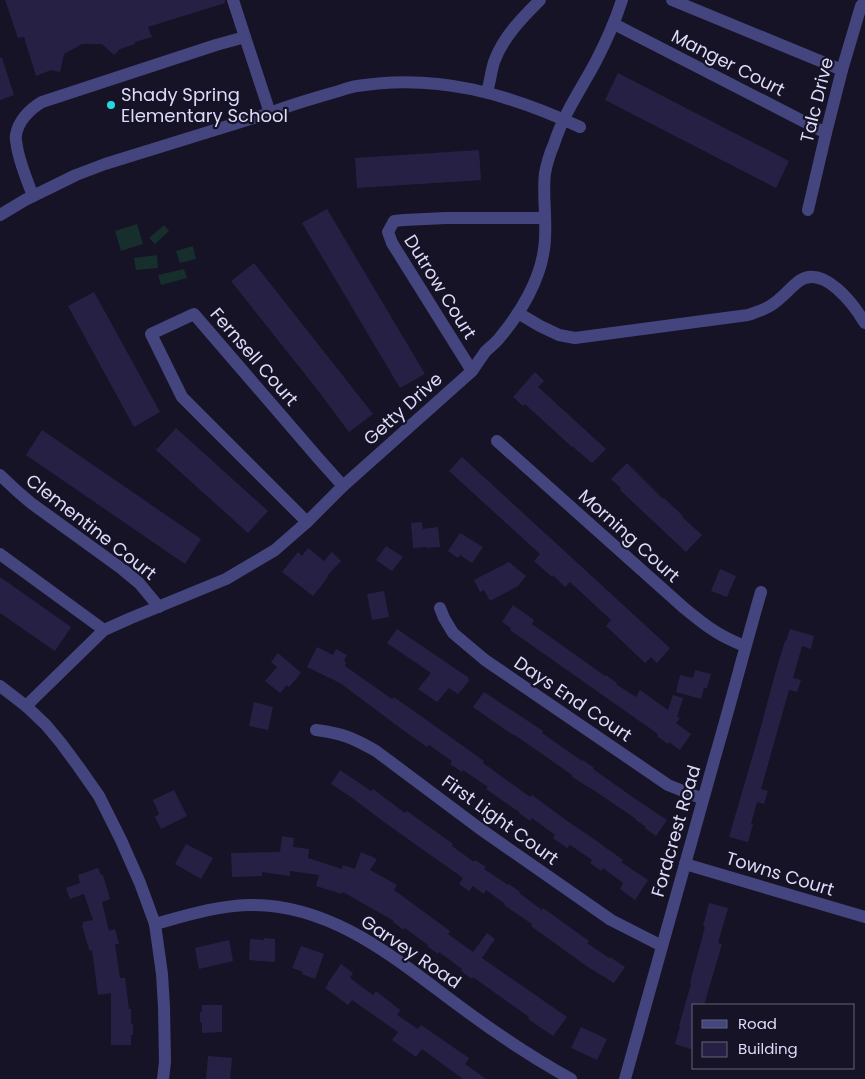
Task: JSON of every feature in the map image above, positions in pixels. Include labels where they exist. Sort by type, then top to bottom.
[{"type":"street","points":[[233,0],[270,113]]},
{"type":"street","points":[[488,92],[495,62],[502,46],[510,32],[540,0]]},
{"type":"street","name":"Getty Drive","points":[[26,706],[104,630],[226,579],[275,550],[307,522],[343,486],[472,371],[486,352],[500,338],[529,294],[539,270],[546,230],[545,173],[552,148],[563,119],[614,24],[622,0]]},
{"type":"street","name":"Manger Court","points":[[672,0],[842,70]]},
{"type":"street","name":"Talc Drive","points":[[808,210],[842,70],[865,1]]},
{"type":"street","name":"Manger Court","points":[[614,24],[826,133]]},
{"type":"street","points":[[34,196],[20,160],[16,136],[24,116],[32,108],[42,102],[245,37]]},
{"type":"street","points":[[0,215],[25,200],[76,175],[105,164],[270,113],[292,104],[355,86],[422,82],[488,92],[527,105],[580,127]]},
{"type":"street","name":"Dutrow Court","points":[[472,371],[392,242],[388,232],[390,226],[394,222],[404,220],[545,218]]},
{"type":"street","points":[[518,313],[559,335],[574,338],[748,315],[774,304],[800,280],[816,278],[840,290],[865,323]]},
{"type":"street","name":"Fernsell Court","points":[[307,522],[182,397],[151,334],[194,314],[343,486]]},
{"type":"street","name":"Morning Court","points":[[497,441],[682,607],[713,632],[745,646]]},
{"type":"street","name":"Clementine Court","points":[[0,475],[31,503],[122,569],[139,584],[159,607]]},
{"type":"street","points":[[0,554],[104,630]]},
{"type":"street","name":"Fordcrest Road","points":[[626,1079],[684,864],[761,592]]},
{"type":"street","name":"Days End Court","points":[[440,608],[453,633],[485,660],[668,785],[703,799]]},
{"type":"street","points":[[0,686],[26,706],[46,725],[99,796],[140,883],[155,924],[162,974],[164,1007],[163,1079]]},
{"type":"street","name":"First Light Court","points":[[316,730],[339,733],[359,741],[376,751],[479,828],[611,920],[662,946]]},
{"type":"street","name":"Towns Court","points":[[684,864],[865,917]]},
{"type":"street","name":"Garvey Road","points":[[155,924],[224,907],[248,905],[286,908],[334,923],[376,945],[465,1010],[548,1066],[571,1079]]},
{"type":"green space","points":[[137,224],[143,244],[121,251],[115,231]]},
{"type":"green space","points":[[164,225],[169,231],[155,244],[149,238]]},
{"type":"green space","points":[[193,246],[196,259],[180,263],[176,251]]},
{"type":"green space","points":[[157,255],[158,268],[136,270],[134,258]]},
{"type":"green space","points":[[184,269],[187,278],[161,285],[158,275]]},
{"type":"building","points":[[5,0],[225,0],[225,3],[148,27],[152,37],[120,49],[114,55],[102,44],[82,44],[64,54],[60,72],[51,70],[36,76],[24,37],[18,38]]},
{"type":"building","points":[[0,58],[2,58],[14,95],[0,100]]},
{"type":"building","points":[[618,73],[789,161],[776,188],[605,100]]},
{"type":"building","points":[[479,150],[481,180],[357,188],[355,158]]},
{"type":"building","points":[[327,209],[425,374],[400,388],[302,223]]},
{"type":"building","points":[[254,263],[373,414],[349,432],[231,281]]},
{"type":"building","points":[[94,292],[160,412],[134,427],[68,306]]},
{"type":"building","points":[[535,372],[544,381],[538,387],[606,449],[592,463],[525,404],[523,406],[513,397]]},
{"type":"building","points":[[176,428],[268,511],[248,533],[156,450]]},
{"type":"building","points":[[42,430],[201,539],[185,564],[26,455]]},
{"type":"building","points":[[462,457],[670,648],[657,663],[651,657],[645,663],[606,626],[611,620],[570,582],[565,587],[534,561],[540,554],[449,471]]},
{"type":"building","points":[[627,463],[702,535],[686,552],[620,490],[621,488],[611,479]]},
{"type":"building","points":[[422,522],[423,529],[438,527],[440,547],[413,548],[411,523]]},
{"type":"building","points":[[460,533],[483,547],[472,563],[460,555],[458,558],[448,551]]},
{"type":"building","points":[[386,546],[403,557],[392,571],[376,560]]},
{"type":"building","points":[[308,548],[324,561],[332,552],[341,561],[327,576],[313,596],[282,572],[298,552],[302,556]]},
{"type":"building","points":[[509,562],[526,576],[518,586],[490,601],[484,590],[480,592],[474,580]]},
{"type":"building","points":[[720,569],[736,576],[727,597],[711,591]]},
{"type":"building","points":[[0,577],[71,627],[55,651],[0,613]]},
{"type":"building","points":[[384,591],[389,617],[372,620],[367,594]]},
{"type":"building","points":[[513,605],[534,620],[532,624],[636,697],[640,690],[668,710],[673,695],[683,698],[677,717],[680,718],[676,723],[691,734],[680,750],[669,742],[668,744],[657,736],[658,734],[510,630],[511,628],[502,622]]},
{"type":"building","points":[[397,629],[469,678],[469,681],[458,694],[449,688],[437,702],[418,689],[431,673],[387,643]]},
{"type":"building","points":[[790,629],[814,636],[811,649],[802,646],[793,678],[801,680],[797,692],[789,690],[761,789],[768,791],[764,804],[757,802],[748,842],[729,837],[775,674]]},
{"type":"building","points":[[317,647],[333,655],[336,649],[347,655],[344,661],[346,662],[345,666],[392,699],[394,697],[484,761],[483,763],[530,797],[532,795],[623,860],[621,862],[648,880],[635,900],[620,889],[623,883],[603,868],[601,871],[590,863],[592,860],[570,845],[567,848],[553,838],[555,835],[532,818],[530,821],[486,789],[488,787],[463,770],[462,772],[450,764],[452,761],[429,745],[427,747],[340,683],[307,667]]},
{"type":"building","points":[[278,653],[301,673],[289,687],[287,685],[280,693],[265,681],[277,667],[271,662]]},
{"type":"building","points":[[695,670],[711,674],[701,699],[676,692],[680,675],[693,678]]},
{"type":"building","points":[[484,692],[543,731],[542,733],[667,820],[656,836],[636,819],[572,777],[572,775],[473,707]]},
{"type":"building","points":[[254,702],[273,707],[268,730],[249,726]]},
{"type":"building","points":[[340,770],[371,791],[373,789],[405,813],[407,811],[453,844],[452,846],[474,862],[475,860],[486,867],[484,869],[509,884],[542,910],[543,908],[589,941],[587,943],[625,967],[614,983],[585,965],[531,926],[532,924],[486,890],[484,894],[473,886],[469,891],[459,884],[463,878],[331,784]]},
{"type":"building","points":[[174,790],[187,816],[161,829],[155,817],[159,814],[153,800]]},
{"type":"building","points":[[282,836],[294,838],[293,847],[309,849],[308,858],[342,869],[343,865],[355,869],[361,852],[377,859],[370,870],[397,885],[394,890],[450,931],[448,934],[473,952],[487,933],[495,939],[482,958],[567,1017],[553,1036],[394,921],[343,892],[342,894],[316,886],[319,875],[290,871],[290,876],[262,872],[262,876],[232,877],[231,853],[280,852]]},
{"type":"building","points":[[186,844],[213,858],[201,879],[175,864]]},
{"type":"building","points":[[98,868],[101,875],[103,875],[110,899],[102,902],[109,931],[115,929],[119,944],[115,944],[120,978],[125,978],[129,1009],[131,1009],[131,1024],[133,1024],[131,1045],[111,1045],[111,993],[98,995],[92,950],[90,951],[89,949],[82,926],[83,922],[93,920],[84,894],[70,899],[66,888],[80,883],[78,875]]},
{"type":"building","points":[[709,903],[728,908],[718,943],[722,944],[704,1004],[692,1004],[692,1049],[675,1044],[705,927],[703,926]]},
{"type":"building","points":[[264,938],[275,939],[275,962],[249,960],[250,939],[264,940]]},
{"type":"building","points":[[229,940],[233,961],[199,969],[195,948]]},
{"type":"building","points":[[301,946],[324,954],[315,979],[292,968]]},
{"type":"building","points":[[341,964],[353,973],[350,978],[373,995],[376,991],[400,1010],[397,1015],[418,1029],[421,1025],[469,1058],[465,1064],[486,1079],[463,1079],[422,1049],[416,1057],[392,1040],[398,1032],[352,1000],[348,1005],[325,988]]},
{"type":"building","points":[[202,1005],[222,1005],[222,1032],[202,1033],[200,1012],[202,1012]]},
{"type":"building","points":[[581,1027],[607,1039],[597,1060],[571,1048]]},
{"type":"building","points":[[208,1056],[232,1058],[230,1079],[206,1079]]},
{"type":"place","name":"Shady Spring Elementary School","points":[[111,105]]}]
